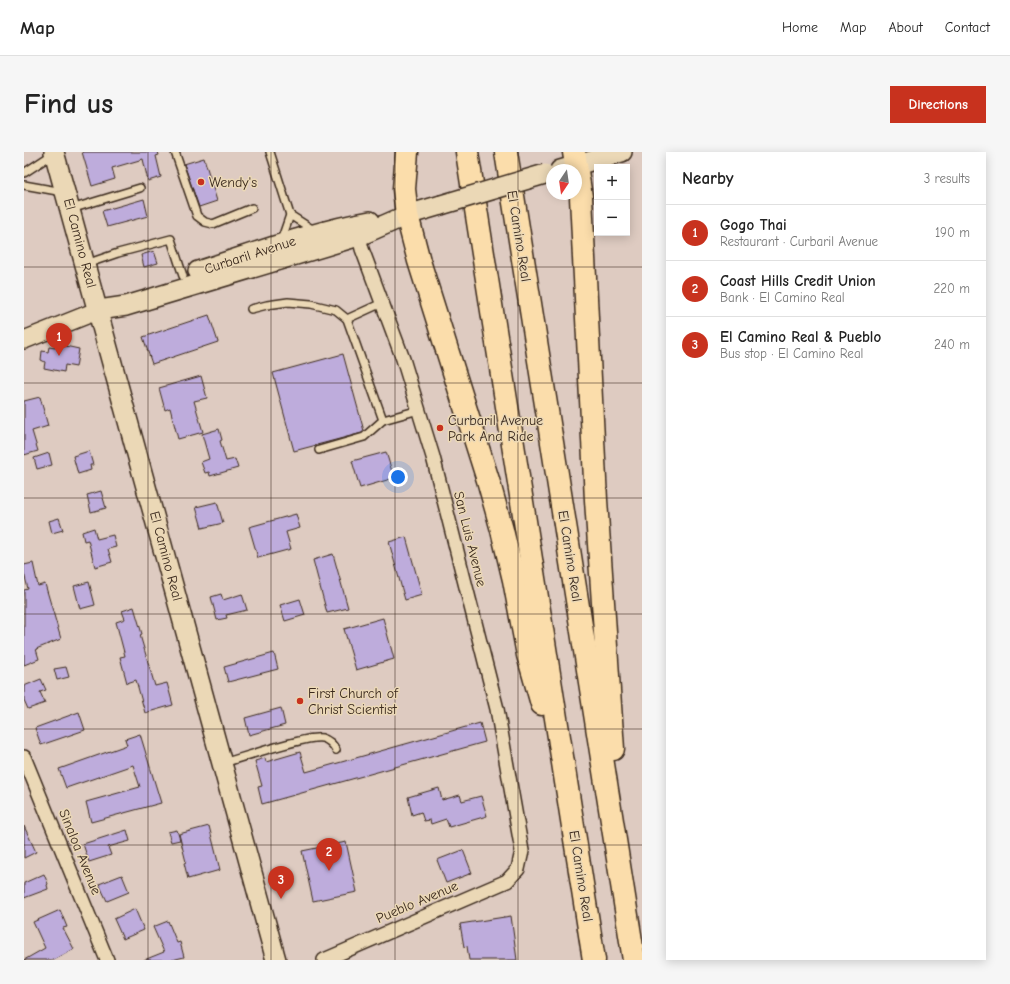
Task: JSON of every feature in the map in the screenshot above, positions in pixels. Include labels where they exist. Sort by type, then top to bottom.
[{"type":"highway","points":[[407,152],[404,189],[407,215],[419,262],[492,494],[514,580],[528,655],[568,795]]},
{"type":"highway","name":"El Camino Real","points":[[467,152],[594,960]]},
{"type":"highway","name":"El Camino Real","points":[[506,152],[634,960]]},
{"type":"highway","points":[[581,200],[596,500],[622,886]]},
{"type":"main road","name":"El Camino Real","points":[[54,152],[99,310],[276,960]]},
{"type":"main road","name":"Curbaril Avenue","points":[[574,164],[622,152]]},
{"type":"main road","name":"Curbaril Avenue","points":[[99,310],[126,306],[357,230],[546,172]]},
{"type":"main road","name":"Curbaril Avenue","points":[[99,310],[124,296],[280,245],[318,234],[357,230]]},
{"type":"street","name":"San Luis Avenue","points":[[357,230],[403,359],[419,410],[435,465],[497,709],[522,851],[518,869]]},
{"type":"street","name":"Curbaril Avenue","points":[[24,340],[99,310]]},
{"type":"street","name":"Sinaloa Avenue","points":[[24,757],[107,960]]},
{"type":"street","name":"Pueblo Avenue","points":[[324,960],[507,881],[518,869]]},
{"type":"lane","points":[[24,172],[54,152]]},
{"type":"lane","points":[[175,152],[196,216],[205,222],[213,224],[252,208]]},
{"type":"lane","points":[[270,152],[290,215],[280,245]]},
{"type":"lane","points":[[24,185],[68,201],[140,188]]},
{"type":"lane","points":[[290,215],[318,234]]},
{"type":"lane","points":[[86,264],[118,253],[171,239],[183,276]]},
{"type":"lane","points":[[251,309],[288,302],[311,304],[336,310],[347,319],[383,420]]},
{"type":"lane","points":[[347,319],[382,303]]},
{"type":"lane","points":[[319,450],[364,438],[383,420],[419,410]]},
{"type":"lane","points":[[223,764],[317,737],[328,740],[336,750]]},
{"type":"building","points":[[82,152],[158,152],[159,155],[156,156],[161,177],[148,181],[143,159],[112,168],[115,179],[92,186]]},
{"type":"building","name":"Wendy's","points":[[204,158],[217,201],[199,207],[184,164]]},
{"type":"building","points":[[144,199],[148,216],[107,227],[102,211]]},
{"type":"building","points":[[154,251],[158,263],[144,267],[141,255]]},
{"type":"building","points":[[209,315],[218,342],[152,364],[143,337]]},
{"type":"building","points":[[56,344],[79,349],[76,367],[65,365],[64,372],[44,368],[45,362],[41,360],[42,351],[48,352],[49,347],[55,348]]},
{"type":"building","points":[[343,354],[364,431],[362,433],[294,451],[273,373]]},
{"type":"building","points":[[201,376],[207,398],[194,401],[203,432],[178,439],[170,408],[165,410],[159,388]]},
{"type":"building","points":[[40,397],[48,426],[32,431],[38,451],[24,455],[24,401]]},
{"type":"building","points":[[219,429],[222,440],[220,441],[226,461],[235,459],[238,468],[210,476],[209,472],[205,473],[201,462],[209,459],[202,434]]},
{"type":"building","points":[[89,451],[93,465],[90,465],[91,470],[78,474],[73,456]]},
{"type":"building","points":[[386,452],[394,478],[360,488],[352,461]]},
{"type":"building","points":[[49,453],[52,465],[37,469],[34,458]]},
{"type":"building","points":[[101,491],[106,508],[91,512],[87,495]]},
{"type":"building","points":[[217,502],[223,523],[202,528],[196,507]]},
{"type":"building","points":[[296,514],[300,528],[286,532],[291,549],[258,558],[249,527]]},
{"type":"building","points":[[59,518],[63,530],[52,533],[49,521]]},
{"type":"building","points":[[94,528],[97,539],[113,535],[116,547],[108,549],[112,562],[95,567],[88,540],[84,541],[82,532]]},
{"type":"building","points":[[406,537],[422,595],[405,600],[389,542]]},
{"type":"building","points":[[333,554],[348,608],[327,613],[313,560]]},
{"type":"building","points":[[33,563],[38,586],[45,584],[61,639],[36,649],[39,659],[24,665],[24,590],[28,589],[24,573],[24,565]]},
{"type":"building","points":[[89,582],[95,605],[80,609],[74,586]]},
{"type":"building","points":[[221,594],[223,600],[242,594],[247,610],[226,615],[227,618],[217,620],[211,597]]},
{"type":"building","points":[[300,599],[305,615],[285,621],[280,605]]},
{"type":"building","points":[[134,607],[142,634],[140,635],[155,686],[167,683],[173,705],[145,713],[136,680],[127,683],[120,657],[125,656],[116,622],[125,619],[122,611]]},
{"type":"building","points":[[383,618],[394,659],[356,670],[344,629]]},
{"type":"building","points":[[274,653],[278,669],[228,682],[224,667]]},
{"type":"building","points":[[66,667],[69,677],[57,680],[54,669]]},
{"type":"building","points":[[41,679],[46,690],[40,692],[45,703],[28,709],[24,700],[24,686]]},
{"type":"building","points":[[281,708],[285,725],[249,735],[245,718]]},
{"type":"building","points":[[79,712],[85,730],[41,745],[35,728]]},
{"type":"building","points":[[480,723],[485,742],[262,804],[258,787],[262,786],[255,761],[265,758],[266,762],[300,752],[306,772]]},
{"type":"building","points":[[140,734],[161,803],[91,822],[86,802],[140,787],[133,765],[66,788],[59,769],[127,745],[125,739]]},
{"type":"building","points":[[439,788],[442,800],[460,795],[462,801],[481,796],[487,816],[449,827],[446,819],[431,824],[430,820],[424,821],[421,812],[412,815],[408,797]]},
{"type":"building","points":[[24,826],[36,852],[24,858]]},
{"type":"building","points":[[209,826],[220,870],[188,879],[184,863],[186,862],[179,834]]},
{"type":"building","points":[[127,830],[130,841],[108,847],[111,855],[89,862],[83,844]]},
{"type":"building","points":[[177,830],[180,840],[171,842],[168,832]]},
{"type":"building","points":[[346,842],[357,892],[313,901],[302,851]]},
{"type":"building","points":[[463,850],[472,873],[446,883],[437,860]]},
{"type":"building","points":[[44,874],[48,884],[48,889],[24,898],[24,883]]},
{"type":"building","points":[[122,875],[129,892],[107,901],[99,884]]},
{"type":"building","points":[[135,909],[144,930],[123,939],[114,919]]},
{"type":"building","points":[[60,910],[67,927],[63,928],[74,949],[54,960],[24,960],[45,948],[33,922]]},
{"type":"building","points":[[511,916],[517,960],[469,960],[467,946],[464,947],[460,924]]},
{"type":"building","points":[[168,921],[177,943],[180,942],[184,957],[172,960],[144,960],[164,952],[153,927]]},
{"type":"place","name":"Wendy's","points":[[201,182]]},
{"type":"place","name":"Gogo Thai","points":[[59,356]]},
{"type":"place","name":"Curbaril Avenue Park And Ride","points":[[440,428]]},
{"type":"place","name":"First Church of Christ Scientist","points":[[300,701]]},
{"type":"place","name":"Coast Hills Credit Union","points":[[329,871]]},
{"type":"place","name":"El Camino Real & Pueblo","points":[[281,899]]}]
